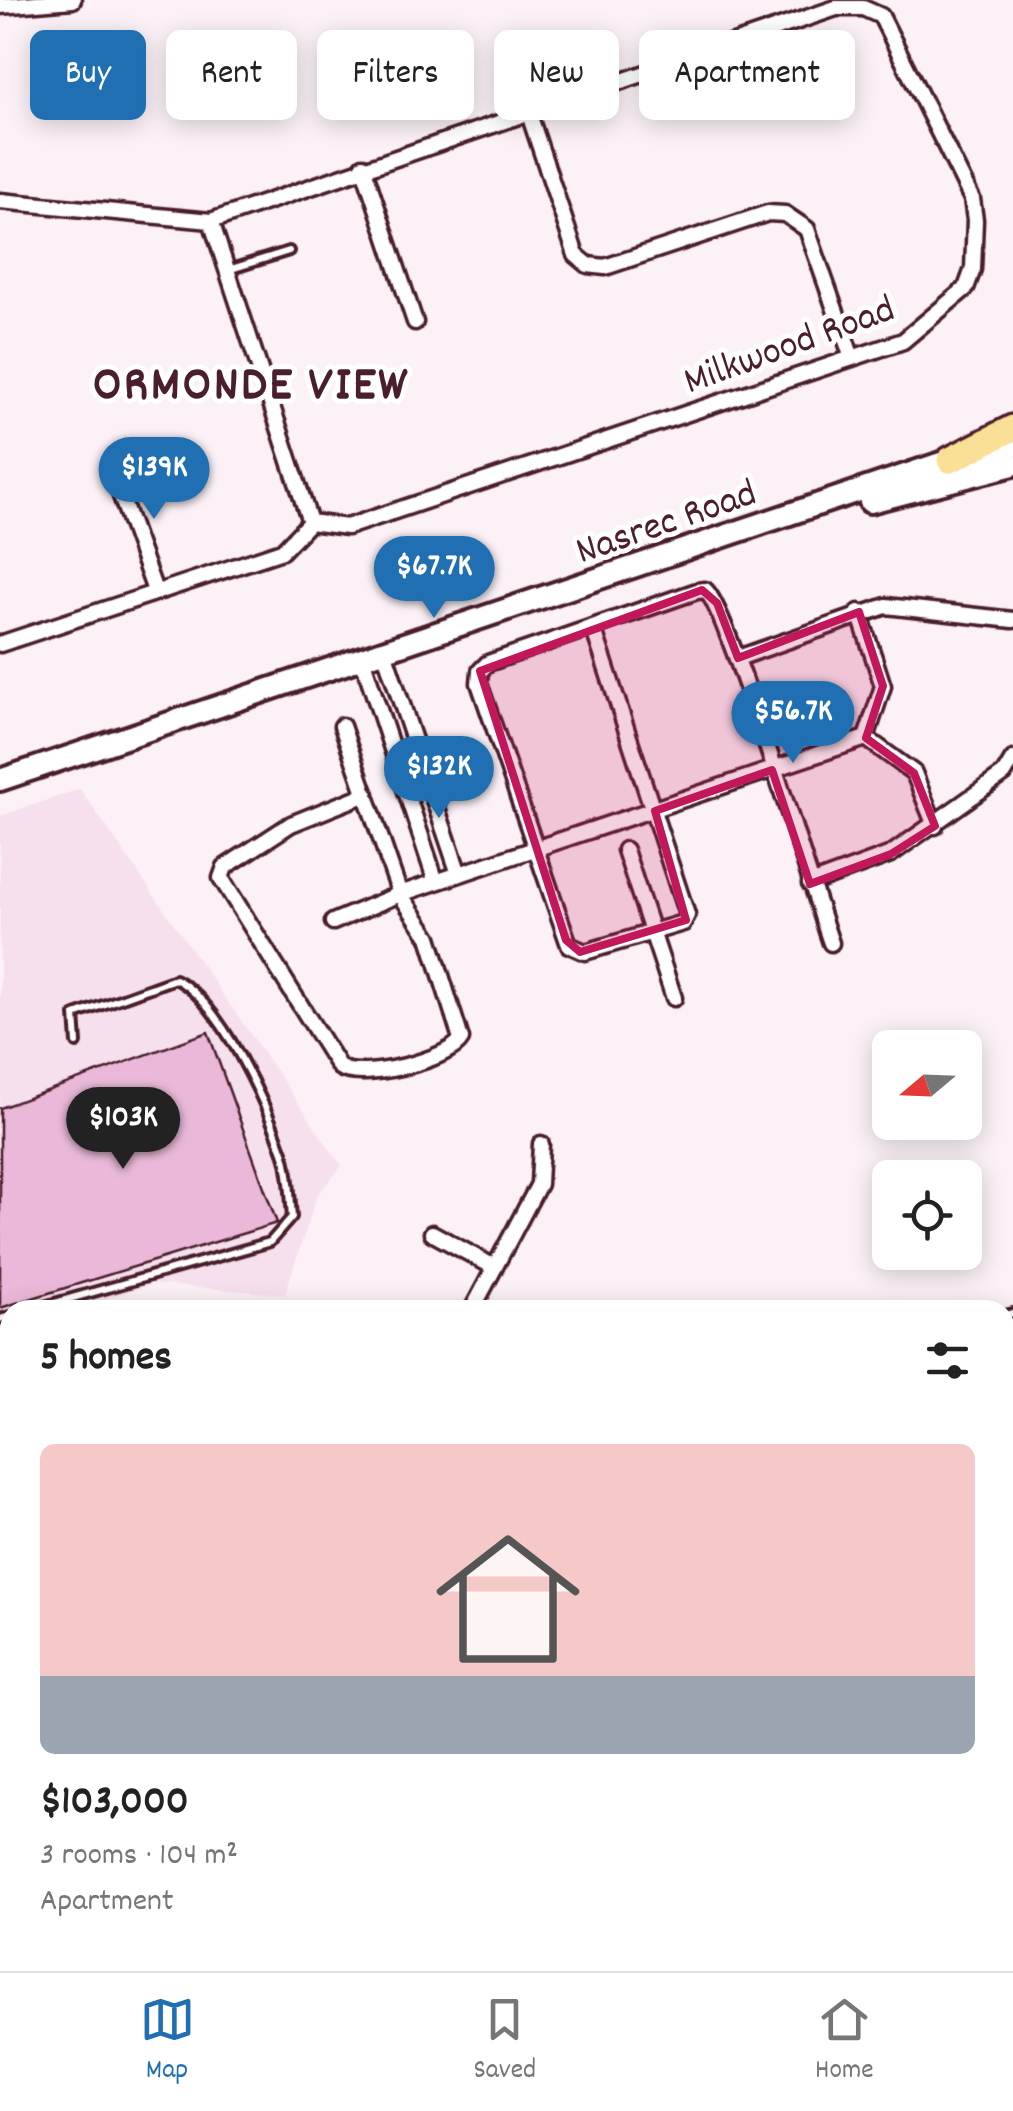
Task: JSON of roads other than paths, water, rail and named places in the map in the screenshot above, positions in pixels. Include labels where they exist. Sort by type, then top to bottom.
[{"type":"highway","points":[[950,460],[1013,428]]},
{"type":"main road","name":"Nasrec Road","points":[[386,657],[950,460],[1013,447]]},
{"type":"main road","name":"Nasrec Road","points":[[0,780],[883,497],[1013,466]]},
{"type":"main road","name":"Nasrec Road","points":[[0,793],[364,664]]},
{"type":"street","points":[[0,6],[73,0]]},
{"type":"street","name":"Milkwood Road","points":[[310,522],[347,528],[852,358],[916,332],[962,294],[973,269],[972,199],[881,16],[862,8],[836,8],[619,81]]},
{"type":"street","name":"Milkwood Road","points":[[0,201],[210,221],[501,120]]},
{"type":"street","points":[[531,120],[576,255],[583,263],[605,267],[768,213],[786,214],[808,229],[852,358]]},
{"type":"street","points":[[364,166],[416,322]]},
{"type":"street","points":[[0,644],[282,551],[310,522],[210,221]]},
{"type":"street","points":[[111,468],[155,591]]},
{"type":"street","points":[[593,627],[687,915],[682,923],[585,952],[574,949],[566,940],[479,683],[480,671],[488,664],[593,627],[705,590],[717,603],[738,658],[831,943]]},
{"type":"street","points":[[738,658],[859,612],[886,606],[1013,620]]},
{"type":"street","points":[[859,612],[883,686],[866,738]]},
{"type":"street","points":[[386,657],[460,874]]},
{"type":"street","points":[[364,664],[436,882]]},
{"type":"street","points":[[342,726],[366,794],[400,894],[430,937],[460,1043],[451,1051],[366,1075],[346,1073],[221,878],[225,867],[291,824],[366,794]]},
{"type":"street","points":[[334,922],[400,894],[866,738]]},
{"type":"street","points":[[866,738],[910,768],[935,826]]},
{"type":"street","points":[[810,884],[891,854],[1004,774],[1013,759]]},
{"type":"street","points":[[400,775],[424,767]]},
{"type":"street","points":[[625,850],[674,998]]},
{"type":"street","points":[[477,1300],[539,1184],[540,1144]]},
{"type":"street","points":[[432,1233],[494,1267]]},
{"type":"lane","points":[[227,270],[290,250]]},
{"type":"lane","points":[[65,1300],[270,1242],[292,1217],[286,1158],[243,1059],[192,987],[174,979],[75,1015],[77,1043]]},
{"type":"district","name":"ORMONDE VIEW","points":[[251,380]]}]
